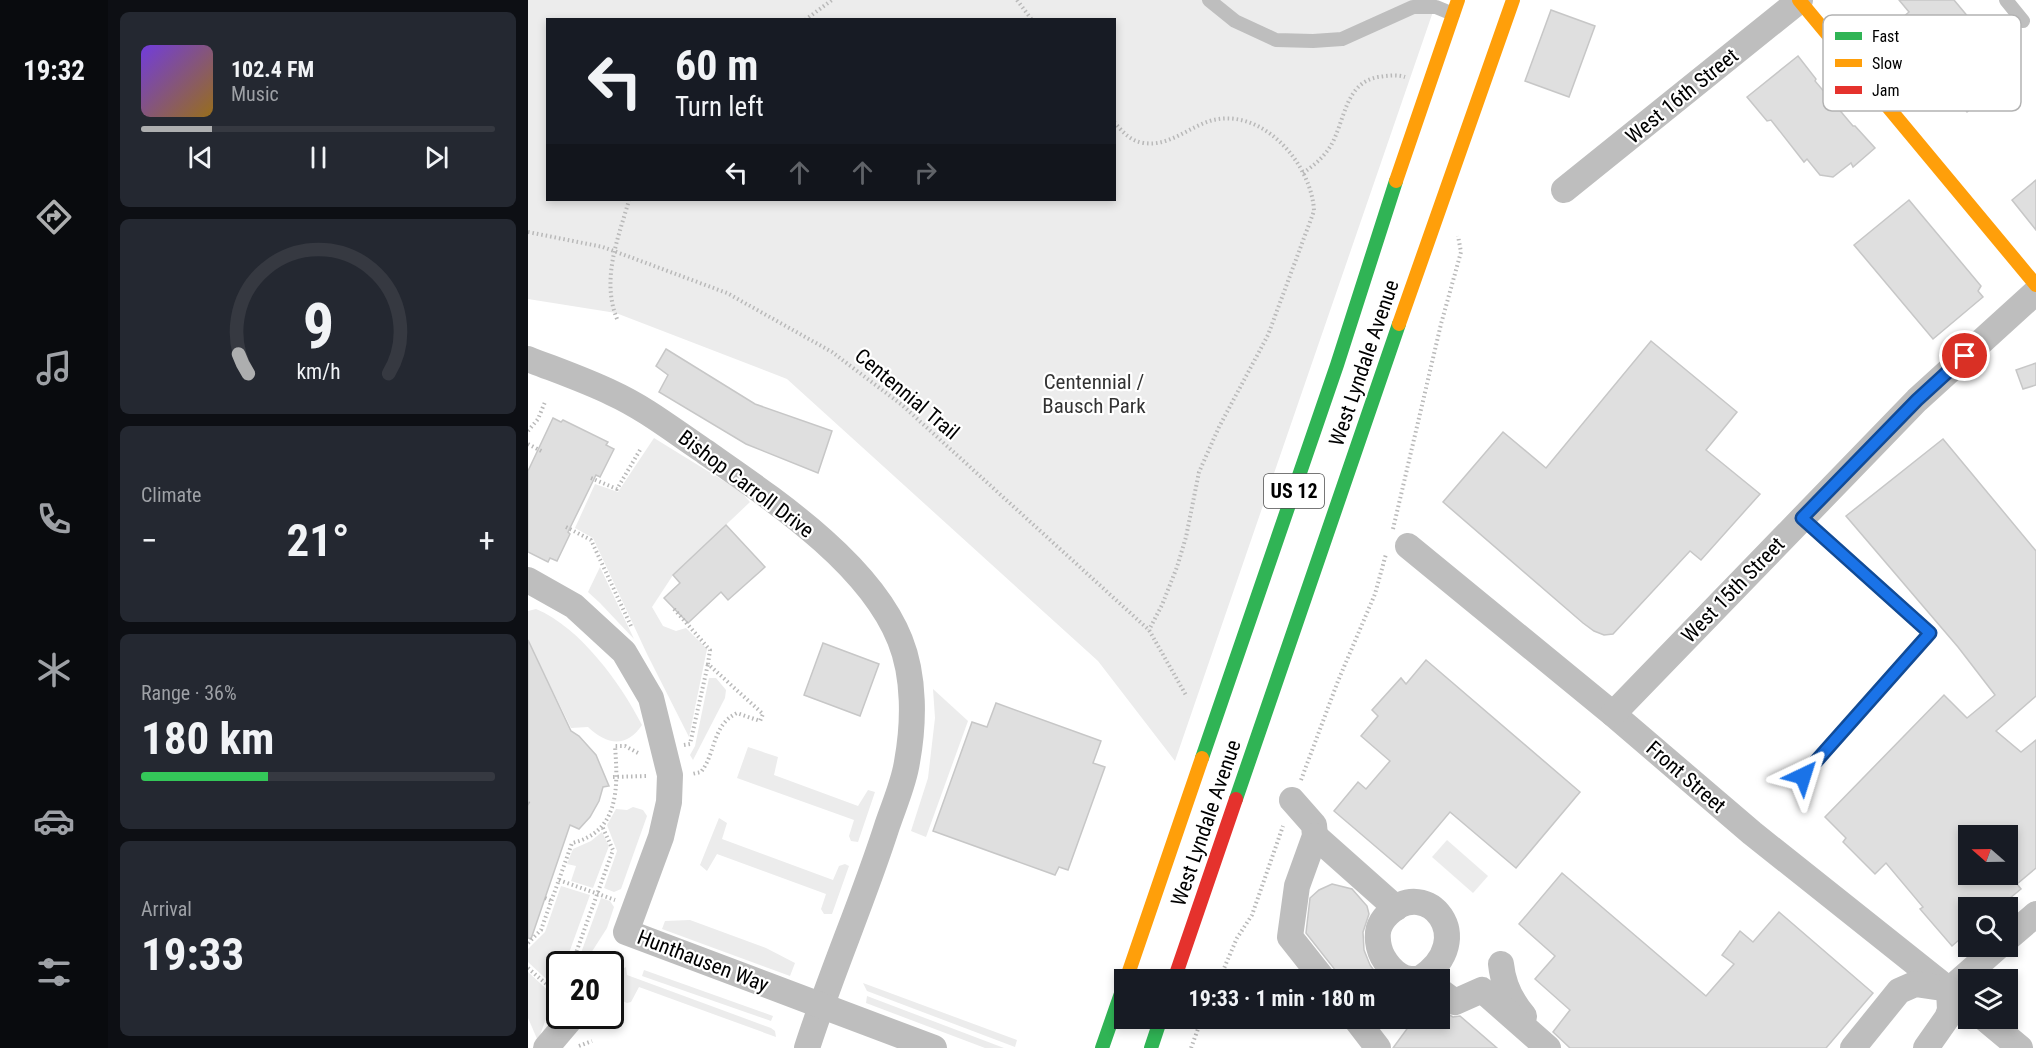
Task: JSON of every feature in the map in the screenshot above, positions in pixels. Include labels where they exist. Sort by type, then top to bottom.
[{"type":"main road","name":"West Lyndale Avenue","points":[[1129,969],[1326,397],[1388,203],[1458,0]]},
{"type":"main road","name":"West Lyndale Avenue","points":[[1178,969],[1430,236],[1514,0]]},
{"type":"main road","points":[[1800,0],[1823,28]]},
{"type":"main road","points":[[1892,111],[2036,285]]},
{"type":"main road","name":"West Lyndale Avenue","points":[[1102,1048],[1114,1013]]},
{"type":"main road","points":[[1151,1048],[1157,1029]]},
{"type":"street","name":"West 16th Street","points":[[1564,190],[1800,0]]},
{"type":"street","name":"West 15th Street","points":[[1613,714],[1917,400],[2036,292]]},
{"type":"street","name":"Bishop Carroll Drive","points":[[528,359],[613,393],[660,422],[772,499],[850,567],[880,601],[900,640],[909,669],[910,732],[907,763],[877,857],[807,1048]]},
{"type":"street","name":"Front Street","points":[[1395,545],[1613,714],[1752,833],[1958,996]]},
{"type":"street","name":"Hunthausen Way","points":[[528,580],[574,606],[624,652],[651,698],[670,775],[669,802],[661,837],[626,932],[934,1048]]},
{"type":"street","points":[[1292,800],[1314,825],[1315,836],[1297,885],[1290,936],[1316,969]]},
{"type":"street","points":[[1315,836],[1395,908]]},
{"type":"street","points":[[1392,969],[1380,950],[1377,933],[1382,921],[1395,908],[1405,903],[1422,903],[1434,907],[1444,921],[1448,934],[1448,946],[1434,969]]},
{"type":"street","points":[[2018,930],[2036,914]]},
{"type":"street","points":[[1981,969],[1990,957]]},
{"type":"street","points":[[1852,1048],[1888,1003],[1899,991],[1909,985],[1915,984],[1958,997]]},
{"type":"street","points":[[1450,998],[1455,1002],[1482,990],[1542,1042]]},
{"type":"street","points":[[1926,1048],[1958,998]]},
{"type":"street","points":[[546,1048],[562,1029]]},
{"type":"street","points":[[1363,1029],[1378,1048]]},
{"type":"street","points":[[1997,1029],[2020,1048]]},
{"type":"lane","points":[[1209,0],[1235,21],[1276,40],[1342,39],[1413,7],[1436,7],[1453,15]]},
{"type":"lane","points":[[2006,0],[2018,15]]},
{"type":"lane","points":[[1802,518],[1930,633],[1803,776]]},
{"type":"path","points":[[808,18],[832,0]]},
{"type":"path","points":[[1017,0],[1030,18]]},
{"type":"path","points":[[1303,172],[1315,165],[1330,148],[1350,98],[1356,89],[1370,79],[1389,75],[1411,78]]},
{"type":"path","points":[[1116,124],[1130,139],[1145,144],[1163,142],[1211,120],[1230,118],[1249,122],[1263,129],[1288,150],[1303,172],[1314,197],[1314,211],[1268,335],[1219,427],[1199,472],[1186,537],[1177,567],[1149,630]]},
{"type":"path","points":[[617,319],[609,285],[615,251],[629,201]]},
{"type":"path","points":[[1224,969],[1237,938],[1252,915],[1292,800],[1338,681],[1395,545],[1401,500],[1441,324],[1461,252],[1458,230]]},
{"type":"path","name":"Centennial Trail","points":[[528,232],[603,247],[727,293],[832,352],[902,405],[1149,630],[1187,697]]},
{"type":"path","points":[[528,431],[538,419],[545,402]]},
{"type":"path","points":[[528,444],[543,452]]},
{"type":"path","points":[[591,478],[617,489],[640,450]]},
{"type":"path","points":[[566,527],[591,540],[635,634]]},
{"type":"path","points":[[674,609],[710,650],[690,744],[684,745]]},
{"type":"path","points":[[685,775],[701,772],[706,766],[720,727],[727,718],[737,713],[760,721],[763,714],[708,664]]},
{"type":"path","points":[[528,944],[541,930],[572,843],[591,837],[603,826],[613,806],[617,793],[615,746],[632,748],[645,759]]},
{"type":"path","points":[[645,767],[646,776]]},
{"type":"path","points":[[616,777],[635,777]]},
{"type":"path","points":[[577,951],[612,850],[603,826]]},
{"type":"path","points":[[559,880],[617,901]]},
{"type":"path","points":[[545,898],[552,901]]},
{"type":"path","points":[[528,968],[546,984]]},
{"type":"path","points":[[1191,1048],[1198,1029]]},
{"type":"path","points":[[573,1048],[592,1041]]},
{"type":"green space","name":"Centennial / Bausch Park","points":[[528,0],[1437,0],[1175,761],[1098,661],[787,379],[616,313],[528,299]]},
{"type":"green space","points":[[654,438],[740,491],[750,502],[673,575],[652,607],[663,626],[676,631],[686,628],[707,649],[689,737],[593,538],[575,528],[595,484],[618,492]]},
{"type":"green space","points":[[600,567],[634,639],[588,592]]},
{"type":"green space","points":[[536,609],[568,629],[598,658],[623,692],[642,725],[636,733],[623,741],[616,741],[602,737],[588,727],[571,728],[531,647],[528,648],[528,611]]},
{"type":"green space","points":[[709,678],[716,678],[726,690],[725,698],[693,760],[690,755],[695,746]]},
{"type":"green space","points":[[933,689],[968,721],[926,837],[911,831],[928,778],[935,718]]},
{"type":"green space","points":[[748,747],[778,757],[774,775],[858,806],[868,790],[875,792],[858,842],[851,841],[849,836],[854,820],[737,778]]},
{"type":"green space","points":[[633,807],[643,810],[647,816],[621,889],[614,892],[604,888],[617,851],[607,825],[616,809],[627,810]]},
{"type":"green space","points":[[719,818],[727,823],[722,839],[833,880],[839,866],[845,864],[849,866],[832,914],[824,914],[821,909],[826,894],[717,854],[707,871],[700,865]]},
{"type":"green space","points":[[602,832],[609,846],[593,888],[571,881],[576,866],[567,864],[573,849],[591,841]]},
{"type":"green space","points":[[1447,840],[1488,876],[1473,893],[1432,857]]},
{"type":"green space","points":[[561,886],[590,895],[570,951],[546,951],[546,979],[528,962],[528,949],[545,932]]},
{"type":"green space","points":[[601,898],[610,901],[614,907],[607,928],[592,951],[582,951]]},
{"type":"green space","points":[[690,920],[766,948],[795,963],[790,976],[662,929],[665,921]]},
{"type":"green space","points":[[626,967],[627,975],[771,1028],[775,1031],[776,1037],[639,987],[631,1002],[627,1003],[624,1002],[624,968]]},
{"type":"green space","points":[[644,970],[773,1016],[771,1021],[642,976]]},
{"type":"green space","points":[[528,972],[546,989],[546,1018],[538,1041],[528,1018]]},
{"type":"green space","points":[[863,983],[1017,1040],[1015,1047],[867,991]]},
{"type":"green space","points":[[867,996],[1004,1048],[985,1048],[866,1003]]},
{"type":"building","points":[[1899,0],[1954,0],[1966,15],[1905,15],[1909,12]]},
{"type":"building","points":[[1551,10],[1595,26],[1569,97],[1525,81]]},
{"type":"building","points":[[1798,56],[1823,90],[1823,111],[1840,111],[1875,148],[1853,167],[1851,163],[1833,177],[1820,175],[1807,159],[1804,162],[1771,120],[1767,121],[1747,97]]},
{"type":"building","points":[[2036,180],[2036,230],[2012,200]]},
{"type":"building","points":[[1909,200],[1981,286],[1978,291],[1983,297],[1933,339],[1854,245]]},
{"type":"building","points":[[1651,341],[1737,412],[1706,450],[1760,494],[1701,560],[1690,551],[1613,634],[1604,635],[1583,623],[1443,502],[1503,432],[1546,468]]},
{"type":"building","points":[[666,349],[755,404],[832,431],[818,473],[746,444],[659,392],[668,375],[656,366]]},
{"type":"building","points":[[2036,363],[2036,385],[2023,389],[2016,370]]},
{"type":"building","points":[[553,418],[561,422],[563,420],[608,442],[606,445],[614,449],[600,477],[596,475],[568,532],[570,534],[557,561],[550,558],[548,562],[528,552],[528,471]]},
{"type":"building","points":[[1943,439],[2036,551],[2036,696],[1996,731],[2021,752],[2036,740],[2036,868],[2018,883],[2018,825],[1958,825],[1958,885],[2018,885],[2021,889],[2011,897],[1958,897],[1958,941],[1952,946],[1920,909],[1923,907],[1886,863],[1875,874],[1843,842],[1846,838],[1825,817],[1944,695],[1967,718],[1995,695],[1958,647],[1846,516]]},
{"type":"building","points":[[726,525],[765,567],[728,600],[721,592],[688,623],[664,598],[680,583],[673,575]]},
{"type":"building","points":[[528,640],[571,731],[579,736],[596,755],[609,786],[603,787],[599,801],[590,817],[579,829],[570,825],[531,939],[528,938]]},
{"type":"building","points":[[823,643],[879,664],[860,716],[804,695]]},
{"type":"building","points":[[1426,660],[1580,792],[1516,868],[1450,812],[1402,869],[1334,811],[1358,782],[1366,789],[1390,761],[1361,736],[1378,716],[1372,710],[1401,678],[1406,684]]},
{"type":"building","points":[[996,703],[1101,741],[1093,763],[1105,767],[1068,870],[1059,867],[1055,875],[933,831],[972,722],[987,727]]},
{"type":"building","points":[[1562,873],[1706,996],[1734,964],[1722,955],[1740,931],[1753,942],[1779,912],[1873,993],[1826,1048],[1570,1048],[1553,1032],[1570,1010],[1535,979],[1555,956],[1519,924]]},
{"type":"building","points":[[1332,884],[1352,889],[1367,906],[1369,914],[1363,932],[1364,950],[1373,969],[1334,969],[1306,933],[1310,898],[1319,890]]},
{"type":"building","points":[[1450,1015],[1460,1016],[1497,1048],[1393,1048],[1407,1029],[1450,1029]]},
{"type":"traffic: fast","points":[[1202,758],[1337,365],[1396,181]]},
{"type":"traffic: fast","points":[[1236,799],[1399,324]]},
{"type":"traffic: fast","points":[[1102,1048],[1114,1014]]},
{"type":"traffic: fast","points":[[1151,1048],[1157,1029]]},
{"type":"traffic: slow","points":[[1396,181],[1458,0]]},
{"type":"traffic: slow","points":[[1399,324],[1513,0]]},
{"type":"traffic: slow","points":[[1799,0],[1823,29]]},
{"type":"traffic: slow","points":[[1891,111],[2036,285]]},
{"type":"traffic: slow","points":[[1130,969],[1202,758]]},
{"type":"traffic: jam","points":[[1178,969],[1236,799]]},
{"type":"route","points":[[1803,776],[1930,633],[1802,518],[1917,400],[1965,356]]}]
